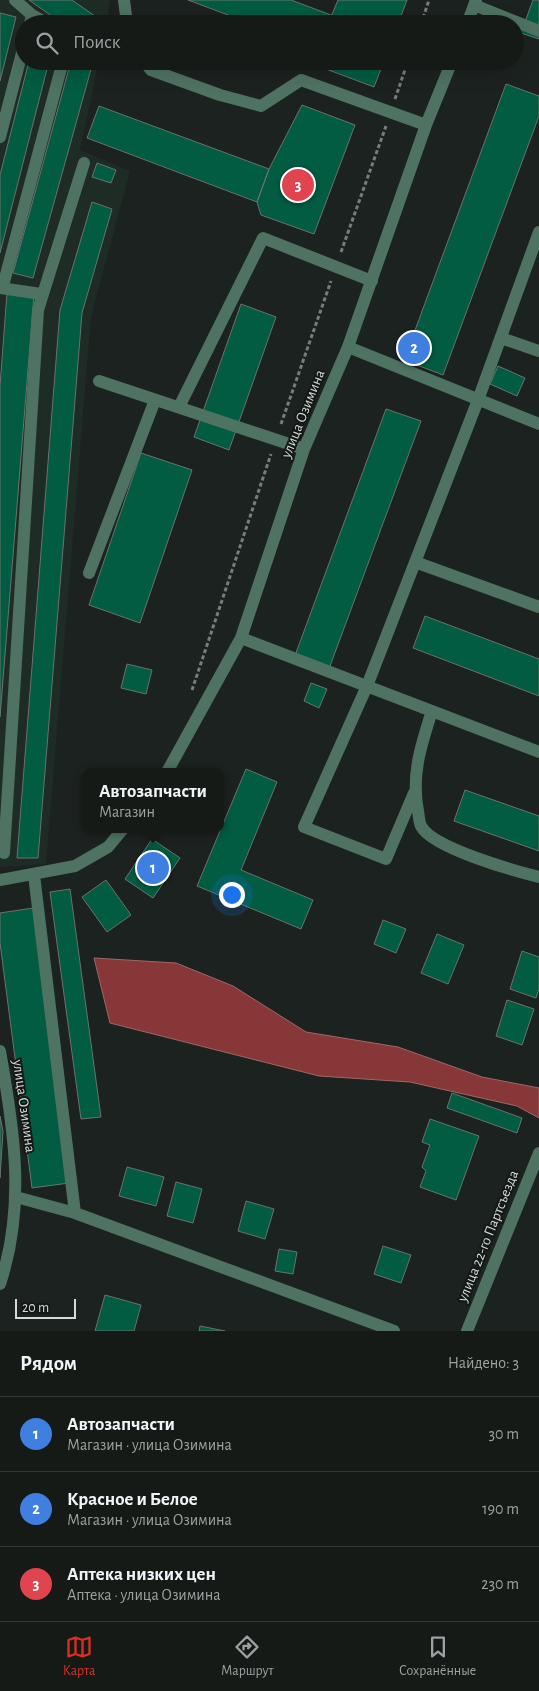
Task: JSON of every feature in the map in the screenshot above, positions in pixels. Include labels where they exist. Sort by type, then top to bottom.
[{"type":"street","points":[[15,0],[28,15]]},
{"type":"street","points":[[124,0],[126,15]]},
{"type":"street","points":[[470,15],[475,3],[502,15]]},
{"type":"street","points":[[524,24],[539,31]]},
{"type":"street","points":[[0,137],[17,70]]},
{"type":"street","points":[[0,284],[4,282],[61,70]]},
{"type":"street","points":[[151,70],[220,95],[261,106],[301,80],[426,125]]},
{"type":"street","name":"улица Озимина","points":[[170,768],[241,638],[304,449],[348,348],[426,125],[448,70]]},
{"type":"street","points":[[4,853],[38,310],[84,163]]},
{"type":"street","points":[[414,793],[386,859],[304,828],[367,686],[478,400],[539,232]]},
{"type":"street","points":[[179,407],[264,238],[372,281]]},
{"type":"street","points":[[0,288],[42,294]]},
{"type":"street","points":[[501,338],[539,351]]},
{"type":"street","points":[[348,348],[539,424]]},
{"type":"street","points":[[99,381],[275,441],[304,449]]},
{"type":"street","points":[[89,573],[155,400]]},
{"type":"street","points":[[415,562],[539,607]]},
{"type":"street","points":[[241,638],[539,752]]},
{"type":"street","points":[[432,711],[416,760],[414,793],[421,827],[440,843],[486,861],[539,877]]},
{"type":"street","points":[[0,880],[75,866],[108,847],[120,833]]},
{"type":"street","points":[[34,875],[75,1213]]},
{"type":"street","name":"улица Озимина","points":[[0,1051],[14,1129],[16,1197],[7,1263],[0,1284]]},
{"type":"street","name":"улица 22-го Партсъезда","points":[[467,1331],[539,1153]]},
{"type":"street","points":[[16,1197],[75,1213],[394,1331]]},
{"type":"path","points":[[424,15],[429,0]]},
{"type":"path","points":[[190,696],[275,441],[405,70]]},
{"type":"shaded area","points":[[0,0],[110,0],[108,15],[15,15],[15,70],[97,70],[80,150],[130,171],[91,317],[46,864],[0,867]]},
{"type":"shaded area","points":[[94,958],[176,963],[233,986],[306,1032],[398,1047],[482,1077],[539,1088],[539,1118],[517,1106],[410,1082],[319,1076],[110,1023]]},
{"type":"building","points":[[29,0],[72,0],[93,15],[50,15]]},
{"type":"building","points":[[188,0],[291,0],[331,15],[228,15]]},
{"type":"building","points":[[338,0],[407,0],[401,15],[332,15]]},
{"type":"building","points":[[533,0],[539,0],[539,39],[524,34],[524,25]]},
{"type":"building","points":[[0,13],[15,17],[15,21],[0,81]]},
{"type":"building","points":[[27,70],[47,70],[0,253],[0,175]]},
{"type":"building","points":[[69,70],[91,70],[33,278],[13,273]]},
{"type":"building","points":[[329,70],[381,70],[374,87]]},
{"type":"building","points":[[506,84],[539,96],[539,116],[443,375],[404,360]]},
{"type":"building","points":[[302,105],[355,125],[314,234],[261,215],[257,202],[269,169]]},
{"type":"building","points":[[99,106],[269,169],[257,202],[87,138]]},
{"type":"building","points":[[97,163],[116,170],[111,183],[92,177]]},
{"type":"building","points":[[92,202],[112,209],[82,313],[38,858],[17,858],[60,310]]},
{"type":"building","points":[[7,293],[34,295],[0,717],[0,386]]},
{"type":"building","points":[[241,304],[276,317],[229,450],[194,437]]},
{"type":"building","points":[[498,366],[525,378],[517,396],[490,384]]},
{"type":"building","points":[[386,409],[421,421],[327,674],[293,661]]},
{"type":"building","points":[[141,453],[192,470],[140,623],[89,605]]},
{"type":"building","points":[[425,616],[539,659],[539,696],[413,648]]},
{"type":"building","points":[[127,664],[152,670],[146,694],[121,688]]},
{"type":"building","points":[[311,683],[327,689],[319,708],[304,701]]},
{"type":"building","points":[[246,769],[277,782],[241,870],[313,900],[301,929],[197,886],[219,833],[224,833],[224,822]]},
{"type":"building","points":[[465,790],[539,816],[539,851],[454,821]]},
{"type":"building","points":[[152,839],[180,858],[153,898],[125,879]]},
{"type":"building","points":[[106,880],[131,915],[107,932],[82,897]]},
{"type":"building","points":[[70,889],[101,1117],[81,1119],[50,892]]},
{"type":"building","points":[[33,908],[69,1183],[32,1188],[0,943],[0,913]]},
{"type":"building","points":[[383,920],[406,929],[396,953],[374,944]]},
{"type":"building","points":[[437,934],[464,945],[448,984],[421,973]]},
{"type":"building","points":[[522,951],[539,957],[539,989],[536,998],[510,989]]},
{"type":"building","points":[[507,1000],[534,1009],[522,1045],[496,1036]]},
{"type":"building","points":[[452,1093],[522,1118],[517,1133],[447,1108]]},
{"type":"building","points":[[0,1116],[3,1131],[0,1178]]},
{"type":"building","points":[[430,1119],[479,1136],[456,1200],[420,1187],[426,1171],[422,1167],[430,1145],[422,1142]]},
{"type":"building","points":[[127,1167],[164,1177],[156,1206],[119,1196]]},
{"type":"building","points":[[176,1182],[202,1189],[193,1223],[167,1216]]},
{"type":"building","points":[[246,1201],[274,1209],[265,1239],[238,1231]]},
{"type":"building","points":[[383,1246],[411,1255],[401,1283],[374,1274]]},
{"type":"building","points":[[279,1249],[297,1252],[293,1274],[275,1271]]},
{"type":"building","points":[[105,1295],[141,1305],[134,1331],[95,1331]]},
{"type":"building","points":[[200,1326],[225,1331],[199,1331]]},
{"type":"place","name":"Аптека низких цен","points":[[298,185]]},
{"type":"place","name":"Красное и Белое","points":[[414,348]]},
{"type":"place","name":"Автозапчасти","points":[[153,868]]}]
